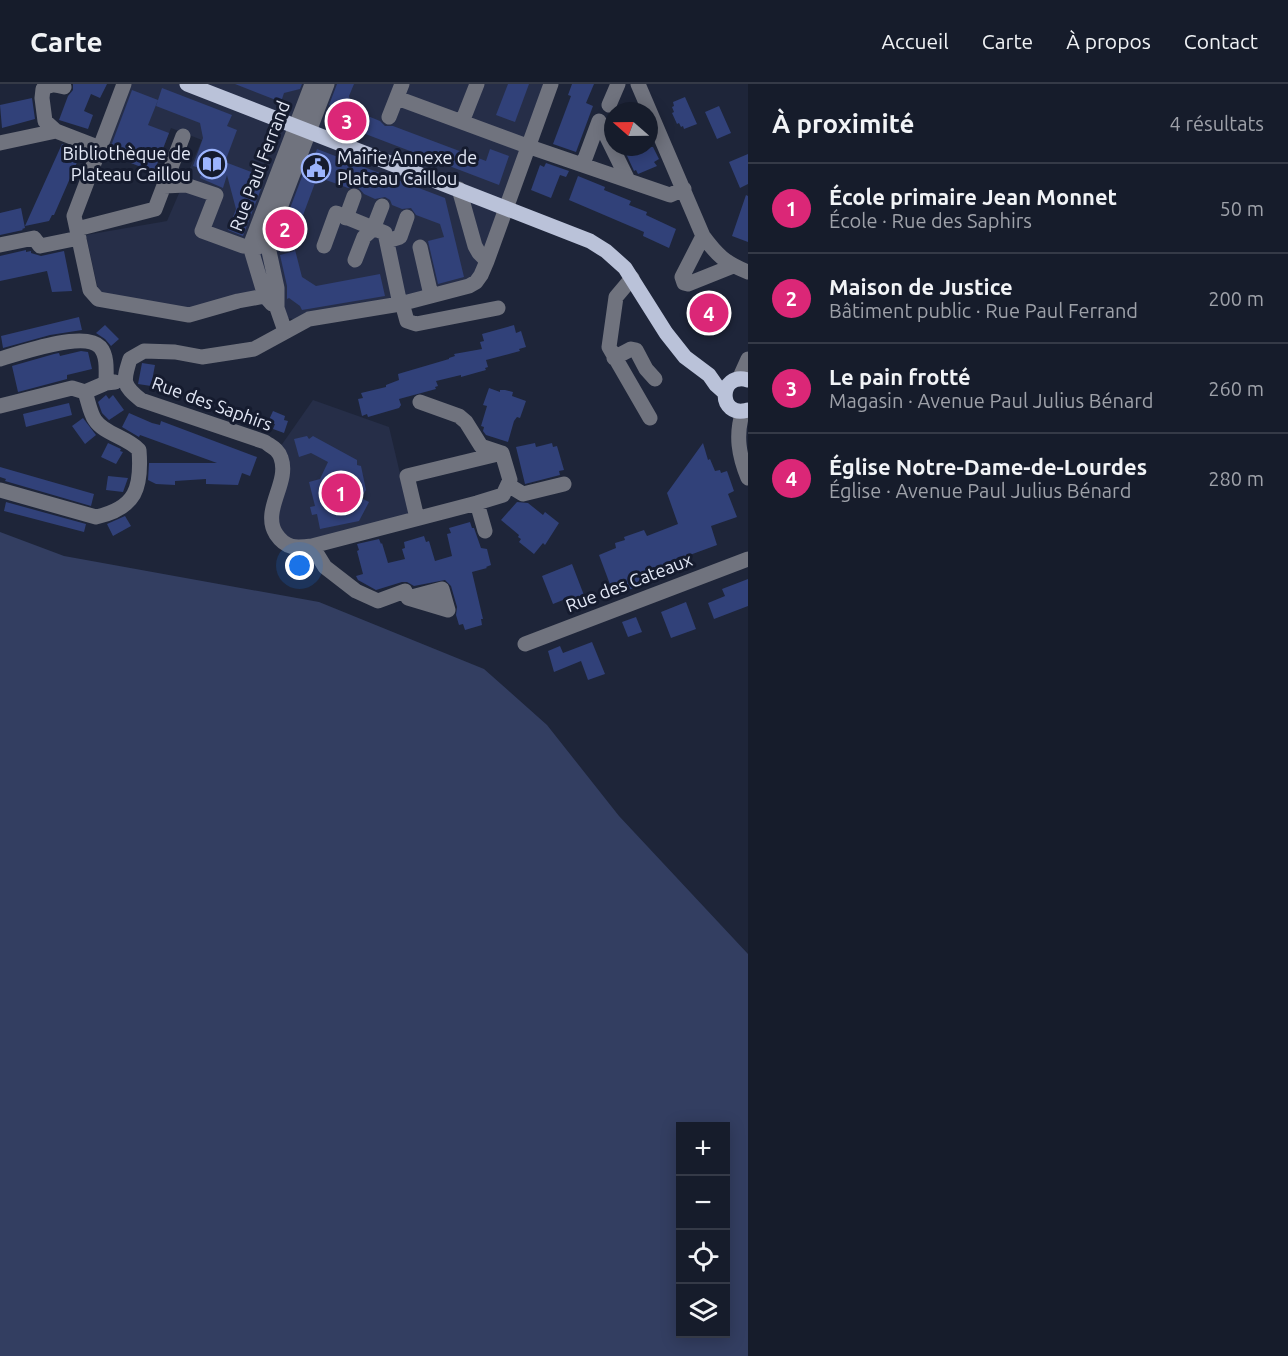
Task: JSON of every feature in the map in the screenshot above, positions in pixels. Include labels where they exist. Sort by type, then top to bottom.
[{"type":"main road","points":[[187,84],[590,241],[619,262],[632,278],[666,333],[685,357],[710,375],[734,388],[737,411],[747,410]]},
{"type":"street","points":[[64,87],[55,84],[43,89],[45,121],[56,131],[100,148]]},
{"type":"street","points":[[124,84],[74,216],[90,290],[98,299],[189,315],[265,296]]},
{"type":"street","name":"Rue Paul Ferrand","points":[[277,308],[277,288],[267,242],[302,128],[312,84]]},
{"type":"street","name":"Rue Paul Ferrand","points":[[277,308],[265,296],[250,246],[302,128],[327,84]]},
{"type":"street","points":[[462,122],[477,84]]},
{"type":"street","name":"Rue des Saphirs","points":[[506,490],[477,503],[312,546],[292,548],[281,541],[272,527],[272,513],[283,473],[278,450],[265,442],[141,400],[130,392],[124,381],[130,358],[144,351],[175,352],[202,357],[254,348],[309,319],[401,303],[469,286],[476,282],[487,261],[551,84]]},
{"type":"street","points":[[610,102],[618,84]]},
{"type":"street","points":[[638,84],[703,236],[717,255],[733,266],[748,272]]},
{"type":"street","points":[[389,117],[399,91],[462,122],[527,146],[670,195],[684,189]]},
{"type":"street","points":[[583,164],[599,122],[628,180]]},
{"type":"street","points":[[0,143],[56,131]]},
{"type":"street","points":[[0,245],[34,238],[40,246],[155,209],[183,136]]},
{"type":"street","points":[[164,186],[186,185],[216,195],[202,231],[243,246],[267,249]]},
{"type":"street","points":[[459,189],[475,246],[487,261]]},
{"type":"street","points":[[324,246],[354,196]]},
{"type":"street","points":[[355,260],[364,237],[373,229],[382,206]]},
{"type":"street","points":[[341,216],[385,233],[407,321],[416,324],[498,308]]},
{"type":"street","points":[[387,241],[400,237],[407,217]]},
{"type":"street","points":[[703,236],[682,277],[684,283],[688,284],[733,266]]},
{"type":"street","points":[[420,247],[431,295]]},
{"type":"street","points":[[632,278],[616,297],[608,337],[609,347],[650,418]]},
{"type":"street","points":[[277,308],[285,331]]},
{"type":"street","points":[[0,358],[75,340],[89,340],[98,344],[104,352],[106,383]]},
{"type":"street","points":[[614,358],[631,349],[636,350],[646,369],[655,379]]},
{"type":"street","points":[[748,359],[734,388],[742,438],[740,457],[748,478]]},
{"type":"street","points":[[0,406],[72,388],[86,392],[106,383],[124,381]]},
{"type":"street","points":[[0,490],[96,517],[110,514],[125,506],[137,492],[139,450],[134,444],[104,428],[95,420],[86,392]]},
{"type":"street","points":[[420,402],[459,416],[466,422],[481,446],[502,453]]},
{"type":"street","points":[[742,438],[739,422],[747,410]]},
{"type":"street","points":[[502,453],[510,480],[506,490],[524,494],[564,484]]},
{"type":"street","points":[[417,518],[407,476],[502,453]]},
{"type":"street","points":[[477,503],[485,531]]},
{"type":"street","points":[[312,546],[325,567],[356,591],[378,601],[405,591],[408,598]]},
{"type":"street","name":"Rue des Cateaux","points":[[525,644],[748,559]]},
{"type":"shaded area","points":[[124,84],[551,84],[476,282],[297,320],[272,311],[254,300],[202,310],[105,298],[98,290],[86,235],[167,221],[202,140],[171,128],[154,172],[99,151]]},
{"type":"shaded area","points":[[313,400],[389,427],[411,520],[292,548],[272,513],[278,450]]},
{"type":"shaded area","points":[[0,532],[64,556],[319,602],[484,669],[547,725],[619,816],[748,954],[748,1356],[0,1356]]},
{"type":"building","points":[[73,84],[107,84],[100,98],[91,94],[84,111],[93,115],[88,129],[59,120],[68,96],[73,90]]},
{"type":"building","points":[[235,84],[302,84],[300,89],[284,93],[281,102]]},
{"type":"building","points":[[337,84],[354,84],[349,96],[353,110],[380,121],[385,126],[393,126],[486,161],[490,149],[509,156],[499,185],[334,122],[336,117],[333,107],[329,105]]},
{"type":"building","points":[[508,84],[529,84],[515,122],[496,115]]},
{"type":"building","points":[[572,84],[594,84],[586,103],[593,106],[576,152],[553,144],[571,96],[568,95]]},
{"type":"building","name":"Bibliothèque de Plateau Caillou","points":[[162,88],[232,115],[227,126],[237,130],[225,162],[259,175],[254,186],[261,189],[243,236],[228,230],[236,209],[227,175],[223,188],[200,178],[203,169],[193,166],[203,138],[200,123],[156,106]]},
{"type":"building","points":[[132,90],[158,100],[148,125],[169,133],[154,172],[108,154]]},
{"type":"building","points":[[685,97],[697,124],[684,129],[679,123],[677,124],[672,107],[673,102]]},
{"type":"building","points":[[32,98],[35,119],[2,128],[0,105]]},
{"type":"building","points":[[719,106],[731,133],[717,139],[705,112]]},
{"type":"building","points":[[62,144],[81,153],[54,215],[49,221],[25,226]]},
{"type":"building","points":[[317,149],[445,198],[464,277],[438,284],[428,241],[444,237],[440,224],[416,215],[411,208],[402,209],[392,205],[385,197],[375,199],[364,194],[358,187],[348,188],[326,180],[315,183],[293,242],[302,277],[316,286],[380,274],[385,296],[302,310],[300,306],[289,298],[287,299],[287,286],[280,255],[295,251],[277,243],[309,158],[313,160]]},
{"type":"building","points":[[748,154],[748,184],[740,188],[729,162]]},
{"type":"building","points":[[627,156],[658,156],[659,159],[654,162],[657,166],[638,174],[636,170],[634,171]]},
{"type":"building","points":[[546,163],[569,171],[566,177],[560,175],[551,198],[531,190],[540,165],[544,167]]},
{"type":"building","points":[[578,176],[631,201],[629,205],[647,212],[646,215],[676,229],[669,248],[643,236],[644,232],[569,200]]},
{"type":"building","points":[[746,195],[748,196],[748,242],[732,236]]},
{"type":"building","points":[[21,208],[25,228],[0,235],[0,213]]},
{"type":"building","points":[[26,250],[26,252],[31,251],[41,256],[64,251],[72,291],[52,292],[47,271],[0,281],[0,256]]},
{"type":"building","points":[[704,291],[721,298],[729,312],[722,330],[716,328],[714,335],[694,327],[690,314],[697,294],[702,296]]},
{"type":"building","points":[[79,317],[82,330],[50,335],[3,348],[1,336]]},
{"type":"building","points":[[105,325],[119,339],[111,346],[96,333]]},
{"type":"building","points":[[514,325],[516,333],[521,331],[526,347],[519,349],[520,351],[486,360],[488,367],[485,368],[486,370],[436,381],[438,386],[435,387],[436,389],[399,399],[401,405],[399,408],[368,417],[367,414],[362,416],[358,399],[363,398],[361,393],[386,387],[399,380],[398,374],[449,359],[455,356],[454,354],[482,349],[480,342],[484,341],[482,334]]},
{"type":"building","points":[[81,351],[88,352],[92,369],[67,375],[67,379],[18,392],[12,366],[54,354],[59,353],[60,356]]},
{"type":"building","points":[[142,363],[155,365],[151,386],[138,384]]},
{"type":"building","points":[[489,388],[500,392],[500,390],[505,390],[513,392],[512,396],[526,401],[520,418],[517,417],[514,421],[508,442],[486,435],[483,431],[484,427],[481,426],[487,406],[483,405]]},
{"type":"building","points":[[106,395],[109,399],[113,395],[124,410],[109,420],[102,413],[98,402]]},
{"type":"building","points":[[69,403],[72,415],[26,427],[23,414]]},
{"type":"building","points":[[273,411],[285,416],[284,420],[288,421],[284,433],[273,429],[275,424],[268,422]]},
{"type":"building","points":[[129,413],[160,425],[161,421],[257,457],[250,476],[242,473],[238,485],[206,484],[206,479],[175,481],[175,485],[156,484],[148,480],[149,463],[217,463],[140,435],[139,437],[122,427]]},
{"type":"building","points":[[83,418],[96,435],[85,444],[72,426]]},
{"type":"building","points":[[307,436],[309,439],[313,436],[357,460],[357,465],[361,466],[366,490],[361,498],[369,502],[359,521],[320,529],[317,514],[312,515],[310,507],[315,506],[309,482],[320,479],[328,462],[311,453],[299,457],[294,439]]},
{"type":"building","points":[[108,443],[123,452],[116,464],[101,457]]},
{"type":"building","points":[[535,443],[536,447],[552,443],[553,447],[557,446],[564,470],[559,471],[560,475],[525,484],[516,447]]},
{"type":"building","points":[[703,443],[708,460],[710,459],[715,471],[720,470],[721,473],[727,471],[734,491],[728,494],[737,517],[711,526],[717,545],[649,570],[653,581],[614,595],[599,555],[616,548],[615,543],[625,540],[624,537],[644,530],[647,536],[678,524],[667,493]]},
{"type":"building","points":[[0,467],[94,494],[91,506],[5,481],[6,479],[0,477]]},
{"type":"building","points":[[108,476],[128,478],[123,492],[106,490]]},
{"type":"building","points":[[6,502],[86,524],[84,532],[4,511]]},
{"type":"building","points":[[517,502],[528,503],[543,515],[545,512],[559,523],[545,545],[543,543],[534,554],[519,542],[521,539],[519,535],[501,520]]},
{"type":"building","points":[[125,516],[131,526],[113,536],[107,524]]},
{"type":"building","points":[[470,522],[481,548],[487,549],[491,565],[472,572],[483,619],[481,619],[482,625],[465,630],[463,624],[459,625],[451,586],[445,580],[414,586],[402,582],[376,590],[358,580],[356,576],[363,574],[357,544],[379,539],[388,563],[405,559],[402,549],[405,548],[404,542],[424,536],[426,542],[429,541],[435,561],[452,556],[447,534],[451,533],[449,528]]},
{"type":"building","points":[[572,564],[587,603],[567,610],[563,600],[553,604],[542,576]]},
{"type":"building","points":[[748,579],[748,606],[714,619],[708,603],[725,596],[722,589]]},
{"type":"building","points":[[686,602],[696,629],[671,638],[661,612]]},
{"type":"building","points":[[636,617],[642,632],[628,637],[622,622]]},
{"type":"building","points":[[592,642],[605,674],[588,680],[581,661],[554,672],[548,651],[560,646],[563,653]]},
{"type":"place","name":"Le pain frotté","points":[[347,121]]},
{"type":"place","name":"Bibliothèque de Plateau Caillou","points":[[212,164]]},
{"type":"place","name":"Mairie Annexe de Plateau Caillou","points":[[316,168]]},
{"type":"place","name":"Maison de Justice","points":[[285,229]]},
{"type":"place","name":"Église Notre-Dame-de-Lourdes","points":[[709,313]]},
{"type":"place","name":"École primaire Jean Monnet","points":[[341,493]]}]
